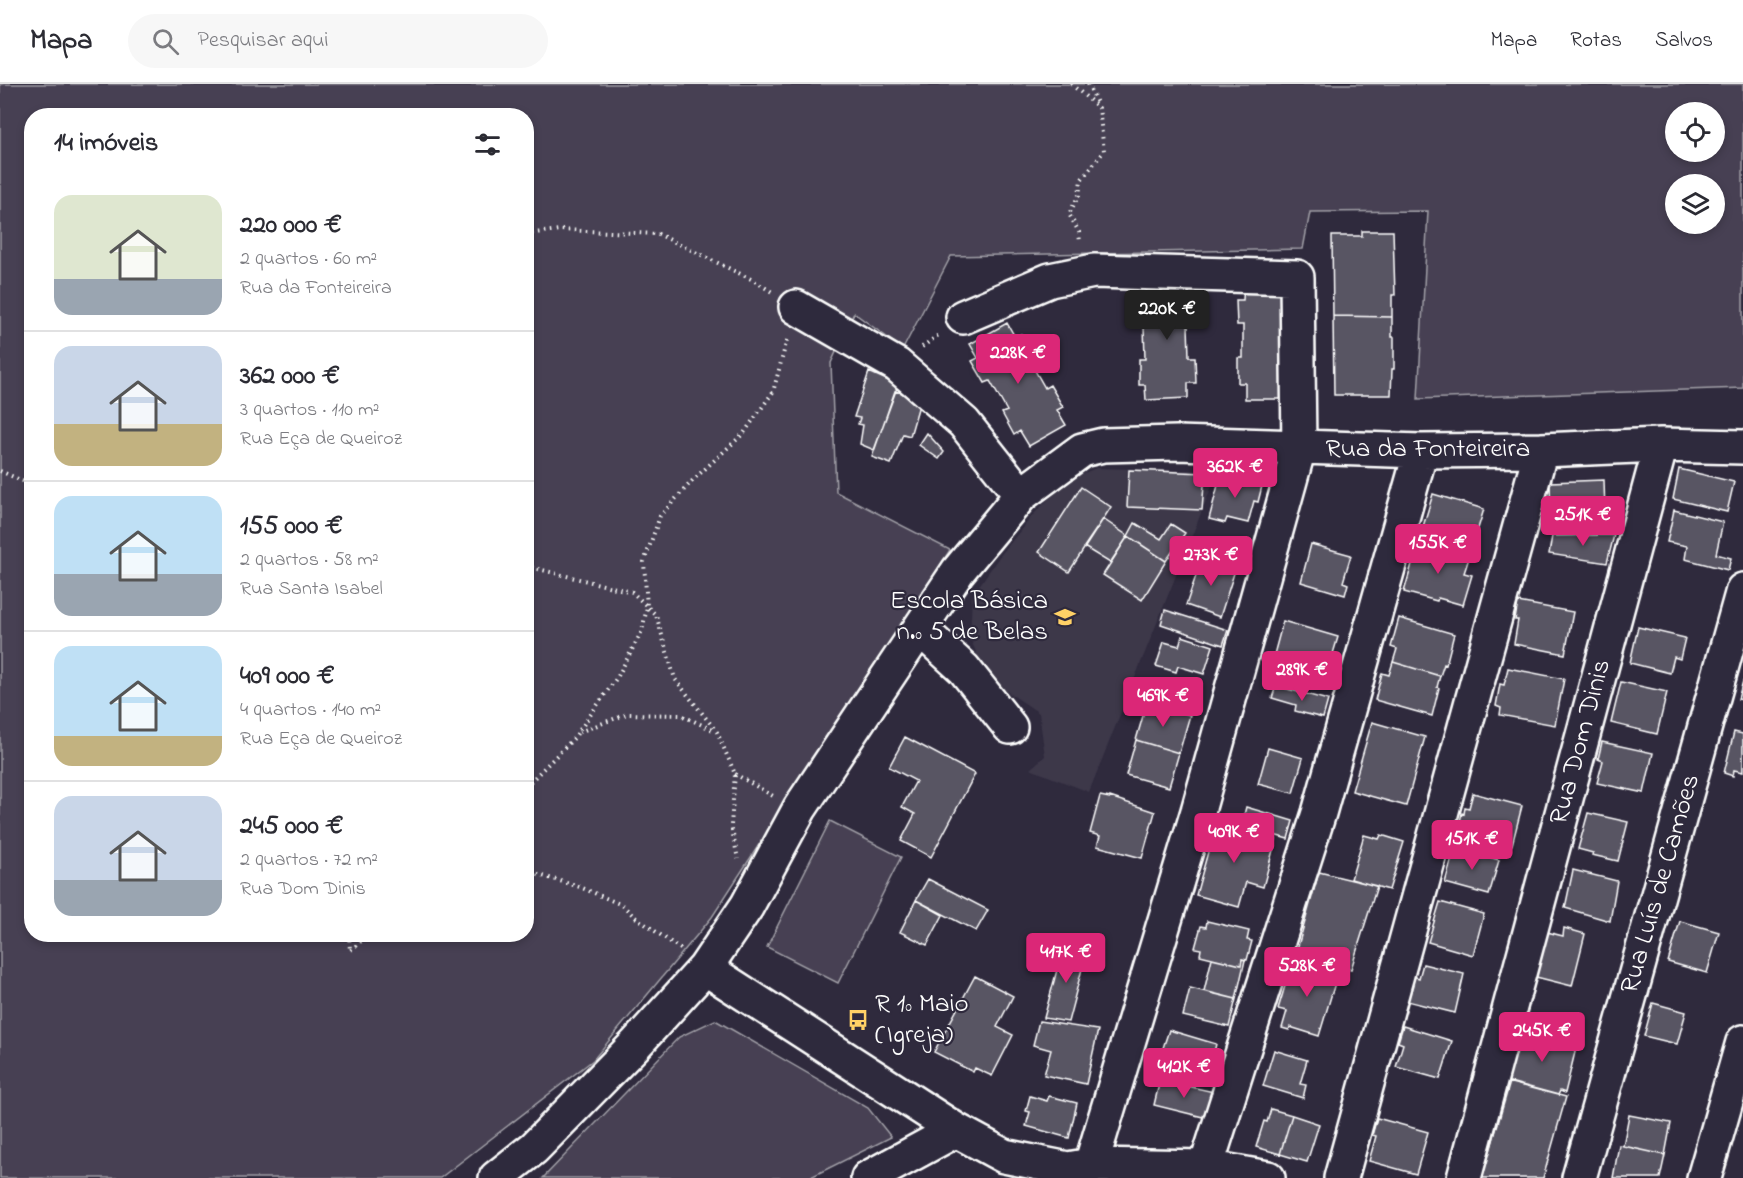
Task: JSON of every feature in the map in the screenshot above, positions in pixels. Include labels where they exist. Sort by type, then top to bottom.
[{"type":"street","points":[[963,317],[1050,280],[1094,271],[1297,277],[1299,448],[1198,811],[1073,1171]]},
{"type":"street","points":[[796,307],[897,365],[964,423],[1021,495]]},
{"type":"street","name":"Rua da Fonteireira","points":[[496,1178],[534,1148],[635,1045],[705,968],[747,906],[800,808],[958,572],[1021,495],[1082,450],[1103,445],[1177,444],[1421,451],[1541,450],[1660,445],[1743,447]]},
{"type":"street","name":"Rua Dom Dinis","points":[[1464,1178],[1660,445]]},
{"type":"street","points":[[1341,1178],[1541,450]]},
{"type":"street","points":[[1201,1172],[1319,813],[1421,451]]},
{"type":"street","name":"Rua Luís de Camões","points":[[1579,1178],[1743,590]]},
{"type":"street","points":[[920,630],[964,669],[1010,727]]},
{"type":"street","points":[[705,968],[956,1130],[1004,1156],[1073,1171],[1201,1172],[1268,1178]]},
{"type":"street","points":[[1704,1178],[1743,1042]]},
{"type":"street","points":[[868,1178],[956,1130]]},
{"type":"path","points":[[1071,84],[1099,108]]},
{"type":"path","points":[[1081,274],[1079,232],[1070,214],[1079,195],[1081,180],[1104,151],[1099,108],[1088,84]]},
{"type":"path","points":[[534,233],[560,230],[658,234],[753,280],[796,307],[773,392],[744,433],[694,479],[660,516],[644,562],[647,607],[642,631],[623,667],[578,732],[534,778]]},
{"type":"path","points":[[897,365],[963,317]]},
{"type":"path","points":[[0,471],[24,482]]},
{"type":"path","points":[[534,568],[632,592],[656,615],[675,679],[717,732],[735,774],[731,825],[747,906]]},
{"type":"path","points":[[578,732],[627,714],[681,715],[717,732]]},
{"type":"path","points":[[735,774],[800,808]]},
{"type":"path","points":[[534,873],[580,887],[622,905],[705,968]]},
{"type":"path","points":[[349,942],[350,951],[360,942]]},
{"type":"shaded area","points":[[0,84],[1743,84],[1743,388],[1418,399],[1428,211],[1310,212],[1303,249],[951,256],[903,349],[854,313],[831,363],[836,492],[950,550],[712,917],[593,1060],[440,1178],[0,1178]]},
{"type":"shaded area","name":"Escola Básica n.º 5 de Belas","points":[[1096,468],[1218,471],[1089,792],[1030,769],[1045,756],[1039,713],[987,678],[970,638],[972,596],[999,557],[1033,515],[1066,481]]},
{"type":"shaded area","points":[[830,821],[901,857],[838,983],[767,947]]},
{"type":"shaded area","points":[[715,1020],[868,1108],[891,1137],[809,1178],[543,1178],[679,1037]]},
{"type":"building","points":[[1362,231],[1393,231],[1395,295],[1392,295],[1392,317],[1333,316],[1332,236],[1362,236]]},
{"type":"building","points":[[1189,283],[1189,299],[1195,299],[1196,325],[1188,325],[1189,357],[1195,357],[1196,383],[1188,383],[1188,398],[1146,400],[1145,385],[1139,385],[1139,359],[1145,359],[1144,326],[1139,326],[1138,300],[1145,299],[1146,284]]},
{"type":"building","points":[[1287,283],[1286,399],[1245,399],[1245,383],[1238,383],[1238,358],[1243,358],[1243,325],[1237,325],[1236,300],[1243,300],[1244,284]]},
{"type":"building","points":[[1333,316],[1392,317],[1394,369],[1392,369],[1391,395],[1334,395]]},
{"type":"building","points":[[1007,323],[1015,337],[1021,334],[1034,356],[1029,360],[1045,388],[1050,385],[1063,407],[1057,410],[1066,425],[1029,446],[1020,431],[1014,435],[1002,413],[1007,411],[990,381],[985,383],[972,361],[978,358],[970,344]]},
{"type":"building","points":[[869,372],[898,385],[874,450],[860,444],[863,425],[858,424],[860,418],[854,417]]},
{"type":"building","points":[[895,391],[921,398],[910,436],[903,434],[891,464],[872,457]]},
{"type":"building","points":[[927,433],[944,452],[939,459],[919,445]]},
{"type":"building","points":[[1679,469],[1734,482],[1727,512],[1673,499]]},
{"type":"building","points":[[1129,470],[1205,473],[1202,510],[1127,507]]},
{"type":"building","points":[[1221,474],[1262,486],[1258,502],[1254,501],[1248,523],[1227,518],[1225,523],[1209,519]]},
{"type":"building","points":[[1604,480],[1605,513],[1551,516],[1550,482]]},
{"type":"building","points":[[1081,487],[1111,507],[1069,572],[1039,552]]},
{"type":"building","points":[[1433,494],[1484,509],[1469,558],[1418,543]]},
{"type":"building","points":[[1674,510],[1723,522],[1716,554],[1731,558],[1728,570],[1685,559],[1687,546],[1667,542]]},
{"type":"building","points":[[1103,519],[1128,536],[1110,563],[1084,547]]},
{"type":"building","points":[[1135,523],[1161,539],[1171,524],[1185,533],[1166,561],[1128,536]]},
{"type":"building","points":[[1614,535],[1607,563],[1549,554],[1552,536]]},
{"type":"building","points":[[1128,536],[1166,561],[1142,600],[1103,575]]},
{"type":"building","points":[[1418,543],[1469,558],[1464,573],[1472,575],[1463,605],[1404,592]]},
{"type":"building","points":[[1311,544],[1351,555],[1343,582],[1348,584],[1345,595],[1301,582]]},
{"type":"building","points":[[1208,558],[1236,567],[1220,617],[1186,605],[1197,573],[1194,572],[1198,561],[1207,564]]},
{"type":"building","points":[[1518,602],[1573,612],[1565,654],[1514,644]]},
{"type":"building","points":[[1165,610],[1228,630],[1223,645],[1161,624]]},
{"type":"building","points":[[1399,618],[1454,634],[1446,665],[1444,664],[1440,676],[1393,662],[1397,649],[1391,647]]},
{"type":"building","points":[[1283,621],[1338,637],[1326,677],[1272,662]]},
{"type":"building","points":[[1638,627],[1685,638],[1680,659],[1674,657],[1670,673],[1630,663]]},
{"type":"building","points":[[1182,636],[1213,646],[1204,674],[1178,666],[1176,672],[1156,666],[1164,642],[1179,646]]},
{"type":"building","points":[[1393,662],[1440,676],[1432,716],[1375,700],[1382,673],[1389,675]]},
{"type":"building","points":[[1508,668],[1564,679],[1555,725],[1500,715],[1501,708],[1496,706],[1500,684],[1504,685]]},
{"type":"building","points":[[1743,681],[1743,700],[1738,699]]},
{"type":"building","points":[[1621,682],[1667,692],[1657,734],[1611,723]]},
{"type":"building","points":[[1276,686],[1328,700],[1323,718],[1295,711],[1296,705],[1272,698]]},
{"type":"building","points":[[1147,702],[1190,715],[1179,753],[1136,740]]},
{"type":"building","points":[[1372,722],[1425,737],[1406,806],[1352,791]]},
{"type":"building","points":[[1734,732],[1743,734],[1743,772],[1734,770],[1733,776],[1724,773]]},
{"type":"building","points":[[905,737],[975,774],[931,857],[901,841],[915,814],[902,807],[916,781],[889,767]]},
{"type":"building","points":[[1136,740],[1179,753],[1169,787],[1126,775]]},
{"type":"building","points":[[1602,742],[1653,753],[1644,793],[1597,783],[1603,761],[1598,759]]},
{"type":"building","points":[[1268,748],[1303,758],[1293,793],[1258,784]]},
{"type":"building","points":[[1473,793],[1522,806],[1512,845],[1457,835],[1462,813],[1464,814],[1465,807],[1469,808]]},
{"type":"building","points":[[1100,796],[1110,797],[1155,812],[1142,858],[1097,846],[1100,836],[1090,833]]},
{"type":"building","points":[[1246,807],[1293,821],[1288,839],[1241,826]]},
{"type":"building","points":[[1588,813],[1628,822],[1618,861],[1578,849]]},
{"type":"building","points":[[1216,823],[1276,839],[1263,887],[1246,882],[1239,907],[1196,895]]},
{"type":"building","points":[[1364,835],[1379,839],[1381,835],[1404,842],[1389,890],[1351,879]]},
{"type":"building","points":[[1455,847],[1499,860],[1489,895],[1445,883]]},
{"type":"building","points":[[1573,870],[1617,881],[1610,921],[1565,908]]},
{"type":"building","points":[[1319,872],[1377,886],[1351,969],[1296,953]]},
{"type":"building","points":[[928,879],[988,910],[976,931],[916,900]]},
{"type":"building","points":[[916,900],[943,915],[927,945],[900,932]]},
{"type":"building","points":[[1440,902],[1484,914],[1473,955],[1428,942]]},
{"type":"building","points":[[1207,921],[1249,931],[1247,940],[1252,941],[1247,960],[1242,959],[1241,965],[1200,955],[1201,949],[1195,948],[1201,926],[1206,927]]},
{"type":"building","points":[[1680,921],[1719,932],[1707,973],[1668,962]]},
{"type":"building","points":[[1564,928],[1585,934],[1572,986],[1532,976],[1543,931],[1563,936]]},
{"type":"building","points":[[1064,944],[1087,950],[1068,1022],[1044,1018]]},
{"type":"building","points":[[1212,958],[1241,965],[1242,959],[1245,960],[1236,999],[1204,991]]},
{"type":"building","points":[[1299,961],[1338,973],[1319,1036],[1290,1027],[1289,1030],[1282,1028],[1287,1011],[1278,1009],[1289,973],[1295,975]]},
{"type":"building","points":[[1423,964],[1464,974],[1455,1013],[1407,1001],[1413,976],[1419,978]]},
{"type":"building","points":[[975,976],[1013,996],[997,1027],[1013,1035],[992,1076],[975,1068],[973,1072],[934,1052]]},
{"type":"building","points":[[1190,988],[1236,999],[1229,1027],[1183,1016]]},
{"type":"building","points":[[1653,1003],[1686,1012],[1677,1044],[1644,1036]]},
{"type":"building","points":[[1039,1021],[1098,1030],[1086,1084],[1044,1075],[1051,1050],[1033,1045]]},
{"type":"building","points":[[1403,1026],[1452,1041],[1440,1079],[1396,1067],[1403,1044],[1398,1042]]},
{"type":"building","points":[[1169,1030],[1216,1044],[1211,1064],[1214,1064],[1211,1080],[1174,1071],[1173,1064],[1159,1060]]},
{"type":"building","points":[[1520,1030],[1573,1044],[1571,1047],[1576,1048],[1565,1093],[1560,1091],[1558,1095],[1507,1082]]},
{"type":"building","points":[[1274,1050],[1307,1060],[1300,1084],[1306,1085],[1303,1098],[1263,1086]]},
{"type":"building","points":[[1160,1080],[1214,1092],[1207,1118],[1154,1105]]},
{"type":"building","points":[[1510,1082],[1566,1097],[1543,1178],[1482,1178]]},
{"type":"building","points":[[1030,1096],[1047,1101],[1049,1096],[1077,1103],[1069,1138],[1026,1126],[1030,1112],[1026,1111]]},
{"type":"building","points":[[1271,1109],[1292,1115],[1280,1154],[1256,1147],[1264,1121],[1267,1122]]},
{"type":"building","points":[[1292,1115],[1319,1124],[1307,1162],[1280,1154]]},
{"type":"building","points":[[1629,1115],[1671,1123],[1665,1155],[1623,1146]]},
{"type":"building","points":[[1377,1118],[1428,1132],[1416,1174],[1369,1161],[1376,1136],[1372,1135]]},
{"type":"building","points":[[1619,1145],[1665,1155],[1660,1178],[1613,1178]]},
{"type":"place","name":"Escola Básica n.º 5 de Belas","points":[[1065,617]]},
{"type":"place","name":"R 1º Maio (Igreja)","points":[[858,1020]]}]
